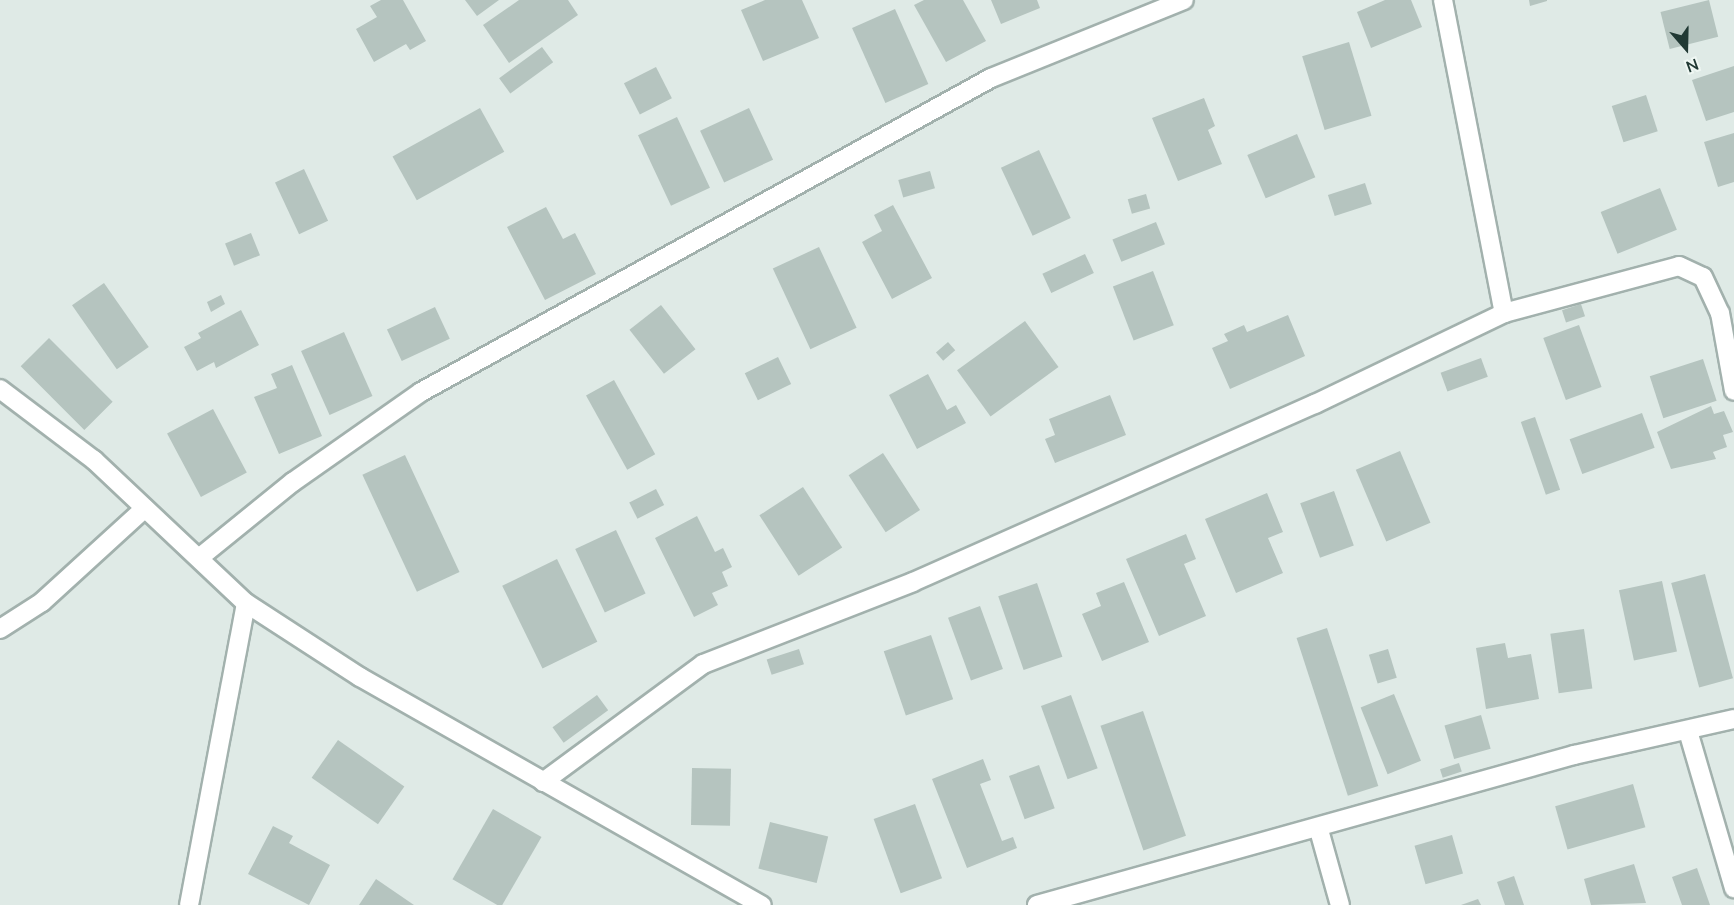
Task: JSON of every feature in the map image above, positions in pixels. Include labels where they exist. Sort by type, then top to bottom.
[{"type":"street","points":[[199,558],[293,482],[421,392],[991,78],[1184,0]]},
{"type":"street","points":[[1443,0],[1504,313]]},
{"type":"street","points":[[543,782],[703,664],[913,582],[1315,404],[1504,313],[1679,266],[1703,277],[1720,313],[1734,391]]},
{"type":"street","points":[[0,389],[94,460],[246,603],[360,677],[762,905]]},
{"type":"street","points":[[0,628],[42,602],[145,508]]},
{"type":"street","points":[[189,905],[246,603]]},
{"type":"street","points":[[1036,905],[1318,830],[1574,755],[1734,719]]},
{"type":"street","points":[[1688,730],[1734,888]]},
{"type":"street","points":[[1318,830],[1340,905]]},
{"type":"building","points":[[381,0],[403,0],[426,41],[410,50],[406,44],[374,62],[356,29],[377,17],[370,6]]},
{"type":"building","points":[[465,0],[499,0],[477,16]]},
{"type":"building","points":[[519,0],[568,0],[578,15],[509,63],[483,25]]},
{"type":"building","points":[[765,0],[802,0],[819,38],[763,61],[741,10]]},
{"type":"building","points":[[924,0],[963,0],[986,41],[946,62],[914,5]]},
{"type":"building","points":[[991,0],[1037,0],[1040,8],[1001,24]]},
{"type":"building","points":[[1385,0],[1411,0],[1422,27],[1371,48],[1357,12]]},
{"type":"building","points":[[1529,0],[1547,0],[1547,1],[1530,6]]},
{"type":"building","points":[[1709,0],[1718,37],[1670,49],[1660,12]]},
{"type":"building","points":[[895,9],[928,84],[885,103],[852,28]]},
{"type":"building","points":[[1349,42],[1372,116],[1325,130],[1302,56]]},
{"type":"building","points":[[542,47],[553,62],[510,94],[499,78]]},
{"type":"building","points":[[1734,66],[1734,112],[1706,121],[1692,80]]},
{"type":"building","points":[[656,67],[672,98],[640,115],[624,83]]},
{"type":"building","points":[[1646,95],[1658,131],[1624,142],[1612,106]]},
{"type":"building","points":[[1204,98],[1215,126],[1208,130],[1222,164],[1178,181],[1152,118]]},
{"type":"building","points":[[480,108],[504,152],[417,200],[393,156]]},
{"type":"building","points":[[749,108],[773,160],[724,182],[700,131]]},
{"type":"building","points":[[677,117],[710,188],[671,206],[638,135]]},
{"type":"building","points":[[1734,133],[1734,182],[1718,187],[1704,142]]},
{"type":"building","points":[[1297,134],[1315,177],[1266,198],[1247,155]]},
{"type":"building","points":[[1039,150],[1071,218],[1033,236],[1001,168]]},
{"type":"building","points":[[304,169],[328,221],[299,234],[275,183]]},
{"type":"building","points":[[930,171],[935,188],[903,197],[898,180]]},
{"type":"building","points":[[1365,183],[1372,204],[1335,216],[1328,195]]},
{"type":"building","points":[[1660,188],[1677,230],[1618,254],[1601,212]]},
{"type":"building","points":[[1146,194],[1150,208],[1132,214],[1128,199]]},
{"type":"building","points":[[893,205],[932,278],[892,299],[862,242],[882,231],[874,215]]},
{"type":"building","points":[[546,207],[563,239],[575,233],[596,274],[545,300],[507,227]]},
{"type":"building","points":[[1156,222],[1165,244],[1121,262],[1112,240]]},
{"type":"building","points":[[251,233],[260,255],[234,266],[225,243]]},
{"type":"building","points":[[819,247],[857,328],[810,349],[773,269]]},
{"type":"building","points":[[1085,254],[1094,273],[1051,293],[1042,274]]},
{"type":"building","points":[[1153,271],[1174,325],[1134,341],[1113,286]]},
{"type":"building","points":[[104,283],[149,347],[117,369],[72,305]]},
{"type":"building","points":[[221,295],[225,304],[211,312],[207,302]]},
{"type":"building","points":[[1581,304],[1585,316],[1566,323],[1562,310]]},
{"type":"building","points":[[661,305],[695,349],[664,374],[629,330]]},
{"type":"building","points":[[435,307],[450,339],[402,361],[387,329]]},
{"type":"building","points":[[241,310],[259,345],[216,368],[214,362],[197,371],[184,347],[201,338],[198,333]]},
{"type":"building","points":[[1288,315],[1305,356],[1230,389],[1212,348],[1228,341],[1224,334],[1244,325],[1247,332]]},
{"type":"building","points":[[1025,321],[1059,367],[991,416],[957,370]]},
{"type":"building","points":[[1579,325],[1602,387],[1566,400],[1543,338]]},
{"type":"building","points":[[344,332],[372,396],[330,415],[301,351]]},
{"type":"building","points":[[49,338],[113,402],[84,430],[21,366]]},
{"type":"building","points":[[948,342],[955,350],[943,361],[936,352]]},
{"type":"building","points":[[778,357],[791,384],[758,400],[745,373]]},
{"type":"building","points":[[1481,358],[1488,377],[1447,392],[1441,373]]},
{"type":"building","points":[[1703,359],[1717,401],[1663,418],[1650,376]]},
{"type":"building","points":[[292,365],[322,436],[279,454],[254,397],[277,388],[271,374]]},
{"type":"building","points":[[928,374],[947,410],[956,405],[966,423],[917,449],[889,395]]},
{"type":"building","points":[[614,380],[655,454],[627,470],[586,396]]},
{"type":"building","points":[[1110,395],[1126,435],[1055,463],[1045,439],[1055,435],[1049,419]]},
{"type":"building","points":[[1711,406],[1714,414],[1724,411],[1733,432],[1723,435],[1727,447],[1713,452],[1716,459],[1671,469],[1657,432]]},
{"type":"building","points":[[213,409],[247,473],[201,497],[167,433]]},
{"type":"building","points":[[1642,413],[1655,448],[1582,474],[1570,439]]},
{"type":"building","points":[[1535,417],[1560,490],[1546,495],[1521,422]]},
{"type":"building","points":[[1400,451],[1430,523],[1386,542],[1356,470]]},
{"type":"building","points":[[883,453],[920,510],[886,532],[849,475]]},
{"type":"building","points":[[405,455],[460,572],[417,592],[362,475]]},
{"type":"building","points":[[803,487],[842,547],[799,576],[759,515]]},
{"type":"building","points":[[656,489],[664,505],[637,519],[629,503]]},
{"type":"building","points":[[1334,491],[1354,546],[1320,558],[1300,503]]},
{"type":"building","points":[[1267,493],[1283,532],[1268,538],[1283,573],[1236,593],[1205,519]]},
{"type":"building","points":[[697,516],[715,552],[723,548],[732,567],[722,572],[728,586],[712,593],[718,605],[694,617],[655,538]]},
{"type":"building","points":[[616,530],[646,593],[605,612],[575,549]]},
{"type":"building","points":[[1186,534],[1196,559],[1184,564],[1206,616],[1159,636],[1126,559]]},
{"type":"building","points":[[557,559],[597,642],[543,668],[502,586]]},
{"type":"building","points":[[1705,574],[1733,678],[1699,687],[1671,583]]},
{"type":"building","points":[[1662,581],[1677,651],[1634,661],[1619,590]]},
{"type":"building","points":[[1124,582],[1149,642],[1102,661],[1082,614],[1101,606],[1096,593]]},
{"type":"building","points":[[1037,583],[1062,657],[1024,670],[998,596]]},
{"type":"building","points":[[980,606],[1003,669],[971,681],[948,618]]},
{"type":"building","points":[[1327,628],[1378,786],[1348,796],[1297,638]]},
{"type":"building","points":[[1584,629],[1592,688],[1559,693],[1550,634]]},
{"type":"building","points":[[931,635],[953,699],[906,716],[884,651]]},
{"type":"building","points":[[1505,643],[1508,658],[1531,654],[1539,699],[1486,709],[1476,648]]},
{"type":"building","points":[[799,649],[804,664],[772,675],[767,660]]},
{"type":"building","points":[[1388,649],[1397,678],[1378,684],[1369,655]]},
{"type":"building","points":[[1394,694],[1421,761],[1388,774],[1361,707]]},
{"type":"building","points":[[597,695],[608,710],[564,743],[553,727]]},
{"type":"building","points":[[1071,695],[1098,768],[1068,779],[1041,706]]},
{"type":"building","points":[[1143,711],[1186,836],[1143,850],[1100,726]]},
{"type":"building","points":[[1481,715],[1491,749],[1454,759],[1444,725]]},
{"type":"building","points":[[338,740],[404,786],[378,824],[312,778]]},
{"type":"building","points":[[983,759],[991,780],[980,784],[1002,841],[1013,837],[1017,848],[967,868],[932,779]]},
{"type":"building","points":[[1459,763],[1462,772],[1443,778],[1440,769]]},
{"type":"building","points":[[1039,765],[1055,808],[1025,819],[1009,776]]},
{"type":"building","points":[[692,768],[731,769],[730,826],[691,825]]},
{"type":"building","points":[[1633,784],[1645,827],[1568,850],[1555,806]]},
{"type":"building","points":[[915,804],[942,878],[901,893],[874,819]]},
{"type":"building","points":[[493,809],[541,837],[502,905],[497,905],[452,879]]},
{"type":"building","points":[[770,822],[828,837],[817,883],[758,869]]},
{"type":"building","points":[[273,826],[293,836],[289,843],[330,865],[309,905],[248,874]]},
{"type":"building","points":[[1452,835],[1463,873],[1426,884],[1415,846]]},
{"type":"building","points":[[1634,864],[1646,903],[1591,905],[1584,879]]},
{"type":"building","points":[[1697,868],[1710,905],[1682,905],[1672,877]]},
{"type":"building","points":[[1514,876],[1524,905],[1505,905],[1497,882]]},
{"type":"building","points":[[376,879],[414,905],[359,905]]},
{"type":"building","points":[[1478,899],[1481,905],[1461,905]]}]
